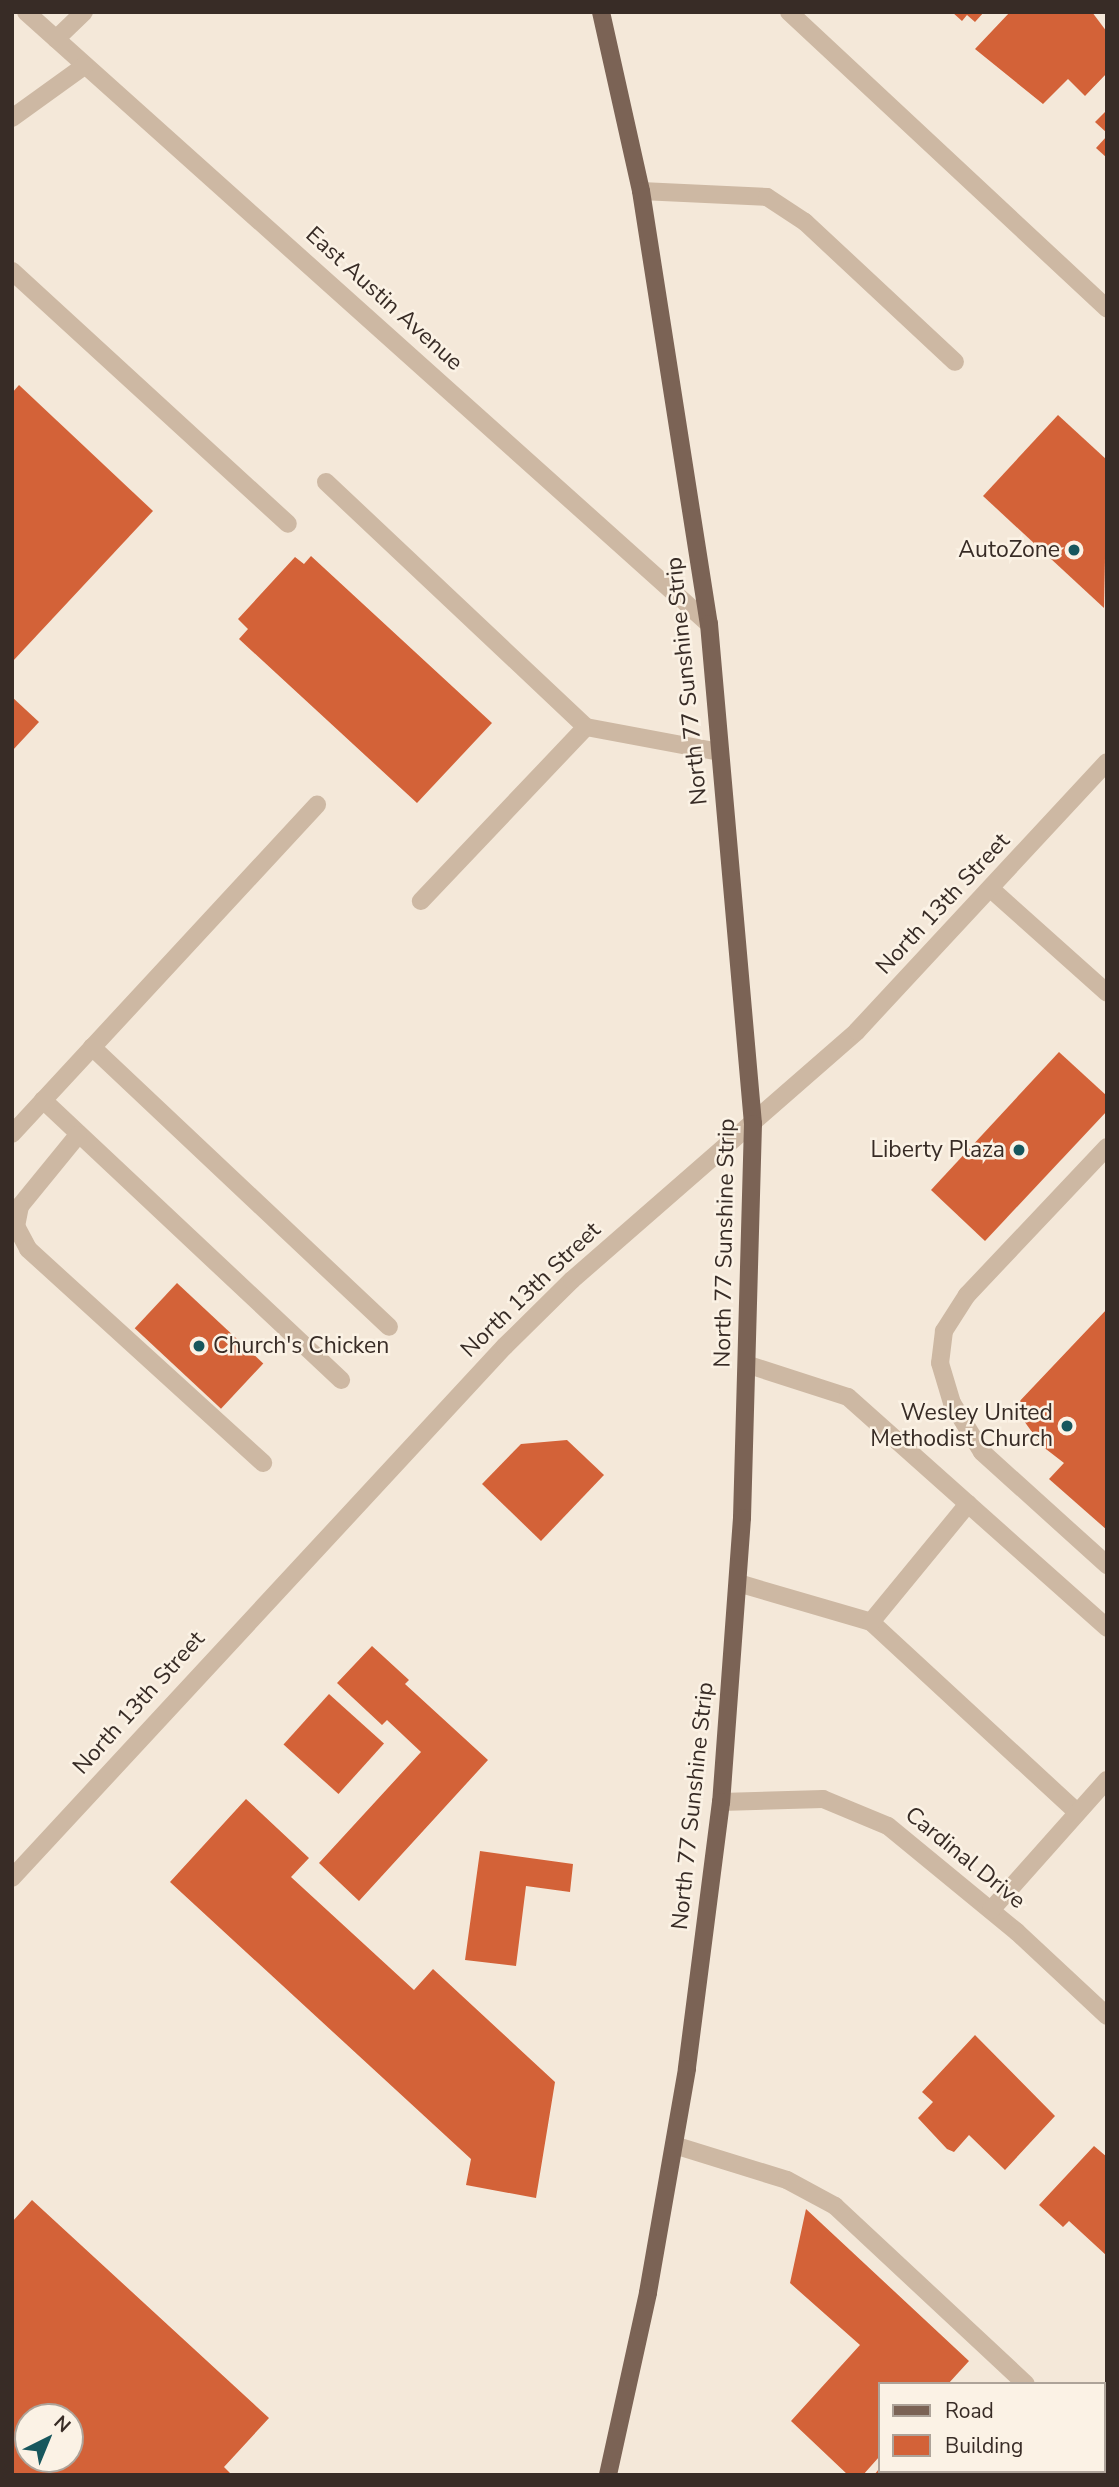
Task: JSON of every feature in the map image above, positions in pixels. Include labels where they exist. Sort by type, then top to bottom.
[{"type":"main road","name":"North 77 Sunshine Strip","points":[[601,12],[641,191],[709,624],[753,1124],[749,1365],[738,1583],[721,1802],[674,2145],[648,2293],[608,2475]]},
{"type":"street","name":"East Austin Avenue","points":[[26,12],[83,66],[709,624]]},
{"type":"street","points":[[56,39],[84,12]]},
{"type":"street","points":[[789,12],[1107,309]]},
{"type":"street","points":[[12,118],[83,66]]},
{"type":"street","points":[[641,191],[767,197],[805,222],[955,362]]},
{"type":"street","points":[[12,271],[288,524]]},
{"type":"street","points":[[326,482],[586,727],[720,752]]},
{"type":"street","points":[[421,901],[586,727]]},
{"type":"street","name":"North 13th Street","points":[[12,1878],[505,1346],[581,1272],[857,1031],[992,890],[1107,762]]},
{"type":"street","points":[[12,1134],[317,805]]},
{"type":"street","points":[[992,890],[1107,993]]},
{"type":"street","points":[[92,1047],[389,1327]]},
{"type":"street","points":[[43,1100],[341,1380]]},
{"type":"street","points":[[78,1135],[20,1206],[16,1226],[28,1249],[263,1463]]},
{"type":"street","points":[[1107,1147],[967,1295],[944,1331],[940,1363],[952,1403],[982,1452],[1107,1565]]},
{"type":"street","points":[[749,1365],[848,1397],[1107,1628]]},
{"type":"street","points":[[871,1622],[968,1504]]},
{"type":"street","points":[[738,1583],[871,1622],[1077,1812]]},
{"type":"street","points":[[991,1910],[1107,1780]]},
{"type":"street","name":"Cardinal Drive","points":[[721,1802],[823,1799],[888,1826],[991,1910],[1107,2016]]},
{"type":"street","points":[[674,2145],[787,2180],[835,2206],[1024,2382]]},
{"type":"building","points":[[952,12],[984,12],[975,22],[967,15],[962,21]]},
{"type":"building","points":[[1010,12],[1092,12],[1107,32],[1107,73],[1085,96],[1068,79],[1043,104],[975,49]]},
{"type":"building","points":[[1107,110],[1107,133],[1095,122]]},
{"type":"building","points":[[1107,136],[1107,158],[1096,148]]},
{"type":"building","points":[[19,385],[153,511],[12,662],[12,393]]},
{"type":"building","name":"AutoZone","points":[[1058,415],[1107,460],[1104,608],[983,496]]},
{"type":"building","points":[[311,556],[492,723],[417,803],[239,639],[248,629],[238,619],[295,557],[304,564]]},
{"type":"building","points":[[12,697],[39,722],[12,751]]},
{"type":"building","name":"Liberty Plaza","points":[[1059,1052],[1107,1096],[1107,1111],[985,1241],[931,1190]]},
{"type":"building","name":"Church's Chicken","points":[[177,1283],[263,1363],[221,1409],[135,1328]]},
{"type":"building","name":"Wesley United Methodist Church","points":[[1107,1309],[1107,1530],[1049,1479],[1064,1463],[1042,1446],[1014,1407]]},
{"type":"building","points":[[567,1440],[604,1475],[541,1541],[482,1484],[521,1444]]},
{"type":"building","points":[[372,1646],[409,1680],[405,1684],[488,1760],[359,1901],[319,1863],[421,1752],[387,1720],[382,1725],[337,1683]]},
{"type":"building","points":[[329,1694],[384,1744],[338,1794],[283,1745]]},
{"type":"building","points":[[246,1799],[309,1858],[291,1877],[414,1990],[433,1969],[555,2082],[536,2198],[466,2185],[471,2159],[170,1882]]},
{"type":"building","points":[[480,1851],[573,1864],[570,1892],[526,1886],[516,1966],[465,1960]]},
{"type":"building","points":[[975,2035],[1055,2116],[1005,2170],[969,2135],[954,2152],[947,2149],[918,2118],[933,2102],[922,2092]]},
{"type":"building","points":[[1094,2146],[1107,2157],[1107,2256],[1069,2221],[1063,2227],[1039,2205]]},
{"type":"building","points":[[32,2200],[269,2418],[224,2467],[232,2475],[12,2475],[12,2222]]},
{"type":"building","points":[[806,2209],[969,2361],[950,2382],[878,2382],[878,2458],[863,2475],[848,2475],[791,2421],[860,2345],[790,2283]]},
{"type":"building","points":[[878,2470],[878,2473],[920,2475],[874,2475]]},
{"type":"place","name":"AutoZone","points":[[1074,550]]},
{"type":"place","name":"Liberty Plaza","points":[[1019,1150]]},
{"type":"place","name":"Church's Chicken","points":[[199,1346]]},
{"type":"place","name":"Wesley United Methodist Church","points":[[1067,1426]]}]
